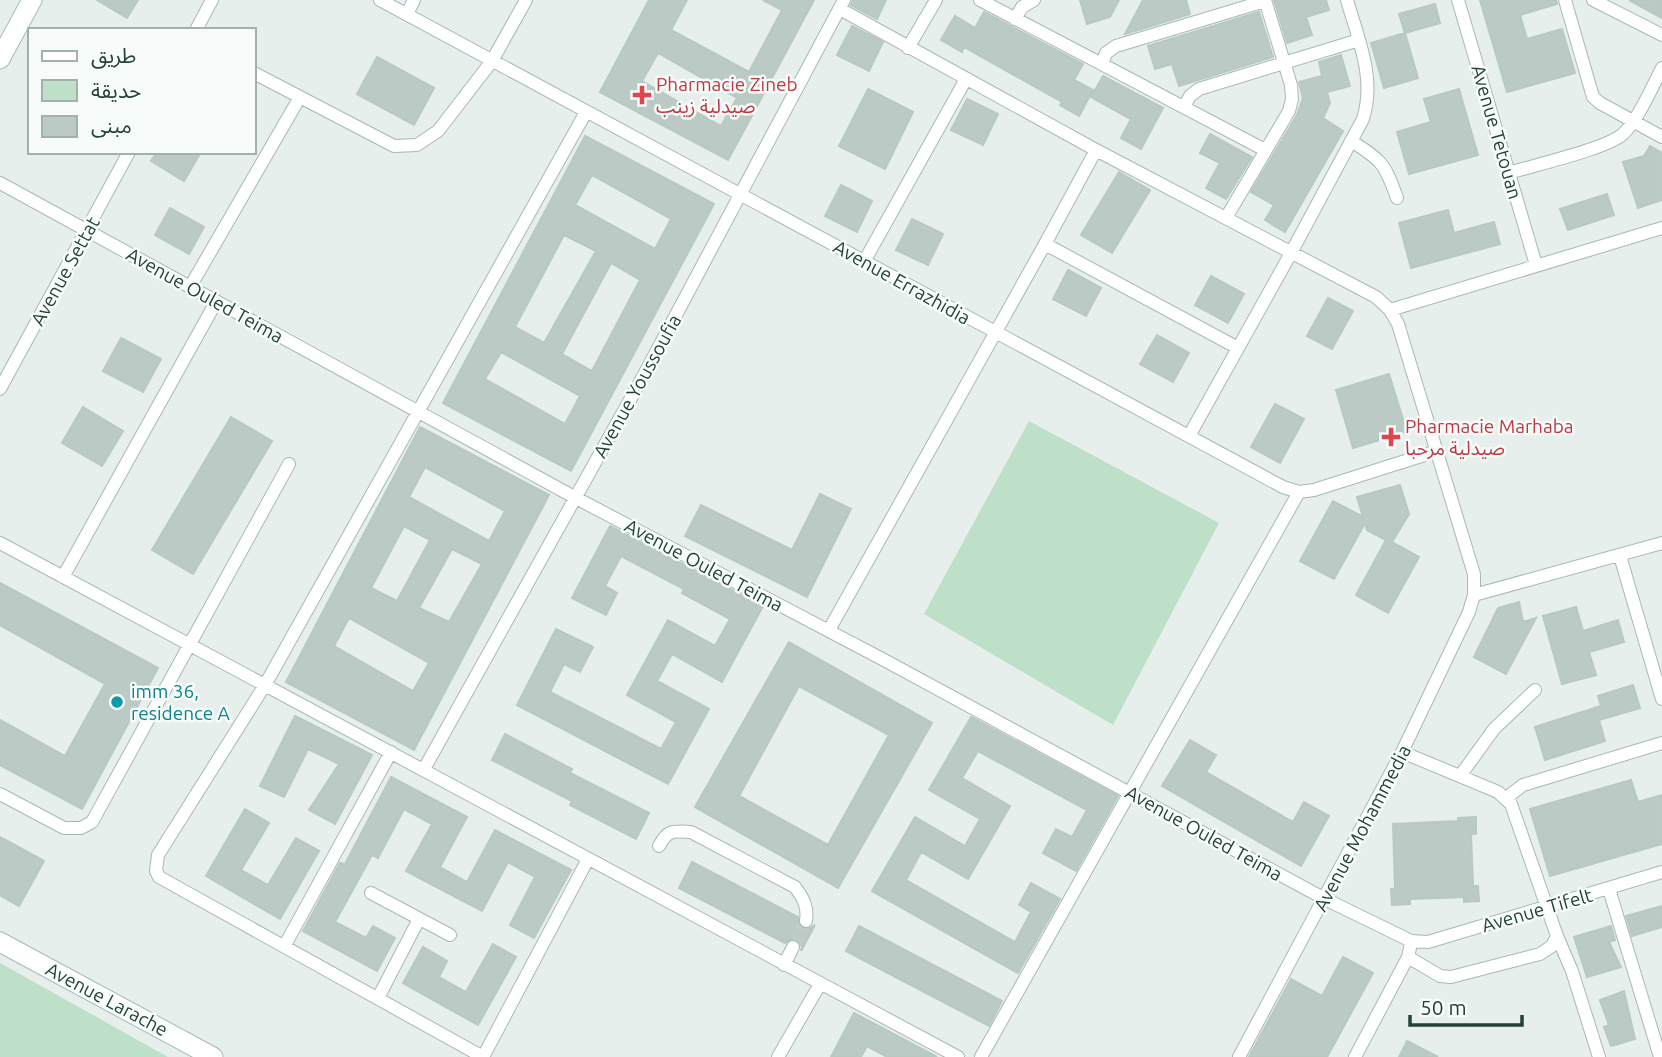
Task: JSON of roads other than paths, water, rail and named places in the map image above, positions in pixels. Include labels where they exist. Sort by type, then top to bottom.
[{"type":"main road","points":[[0,59],[32,0]]},
{"type":"main road","name":"Avenue Larache","points":[[0,942],[213,1057]]},
{"type":"street","points":[[197,28],[212,0]]},
{"type":"street","name":"Avenue Errazhidia","points":[[380,0],[995,333],[1283,487],[1299,492]]},
{"type":"street","points":[[407,14],[414,0]]},
{"type":"street","points":[[256,74],[394,146],[425,142],[438,131],[492,61],[526,0]]},
{"type":"street","points":[[908,48],[936,0]]},
{"type":"street","points":[[980,0],[1265,150]]},
{"type":"street","points":[[1015,19],[1023,7],[1034,0]]},
{"type":"street","points":[[1189,436],[1292,253],[1363,119],[1368,88],[1366,64],[1347,0]]},
{"type":"street","name":"Avenue Tetouan","points":[[1458,0],[1536,265]]},
{"type":"street","points":[[1565,0],[1593,97],[1662,138]]},
{"type":"street","points":[[1593,0],[1662,35]]},
{"type":"street","points":[[1102,64],[1106,53],[1116,46],[1265,1],[1292,92],[1291,105],[1226,218]]},
{"type":"street","points":[[842,5],[908,48],[1376,296],[1390,310],[1398,324],[1474,575],[1474,595],[1662,543]]},
{"type":"street","name":"Avenue Youssoufia","points":[[424,769],[576,498],[842,5]]},
{"type":"street","points":[[1184,107],[1190,96],[1199,89],[1359,40]]},
{"type":"street","points":[[1509,173],[1606,144],[1622,135],[1662,68]]},
{"type":"street","points":[[865,261],[966,79]]},
{"type":"street","points":[[190,287],[300,97]]},
{"type":"street","points":[[586,112],[265,685],[158,855],[156,871],[159,877],[483,1057],[588,859]]},
{"type":"street","points":[[1351,141],[1380,160],[1397,198]]},
{"type":"street","points":[[829,630],[1096,150]]},
{"type":"street","name":"Avenue Settat","points":[[0,389],[129,154]]},
{"type":"street","name":"Avenue Ouled Teima","points":[[0,183],[576,498],[829,630],[1325,899],[1411,941]]},
{"type":"street","points":[[1390,310],[1662,228]]},
{"type":"street","points":[[1045,244],[1238,348]]},
{"type":"street","points":[[62,577],[216,302]]},
{"type":"street","points":[[981,1057],[1299,492],[1314,490],[1437,451]]},
{"type":"street","points":[[0,794],[64,828],[81,828],[92,822],[289,464]]},
{"type":"street","points":[[0,543],[958,1057]]},
{"type":"street","points":[[1620,556],[1662,699]]},
{"type":"street","name":"Avenue Mohammedia","points":[[1239,1057],[1402,752],[1469,612],[1474,595]]},
{"type":"street","points":[[1460,776],[1494,729],[1535,690]]},
{"type":"street","points":[[1506,798],[1523,785],[1662,743]]},
{"type":"street","points":[[285,946],[391,752]]},
{"type":"street","points":[[1402,752],[1506,798],[1515,810],[1557,936],[1572,971],[1599,1057]]},
{"type":"street","points":[[659,846],[664,835],[673,831],[691,832],[796,887],[804,899],[806,921]]},
{"type":"street","name":"Avenue Tifelt","points":[[1411,941],[1428,943],[1662,872]]},
{"type":"street","points":[[1609,889],[1660,1057]]},
{"type":"street","points":[[371,893],[450,936]]},
{"type":"street","points":[[378,998],[419,919]]},
{"type":"street","points":[[1408,957],[1440,975],[1451,977],[1540,954],[1552,946],[1557,936]]},
{"type":"street","points":[[1355,1057],[1408,957],[1411,941]]},
{"type":"street","points":[[783,964],[793,947]]},
{"type":"street","points":[[778,1057],[820,984]]},
{"type":"tunnel","points":[[793,947],[806,921]]},
{"type":"place","name":"Pharmacie Zineb صيدلية زينب","points":[[642,95]]},
{"type":"place","name":"Pharmacie Marhaba صيدلية مرحبا","points":[[1391,437]]},
{"type":"place","name":"imm 36, residence A","points":[[117,702]]}]
